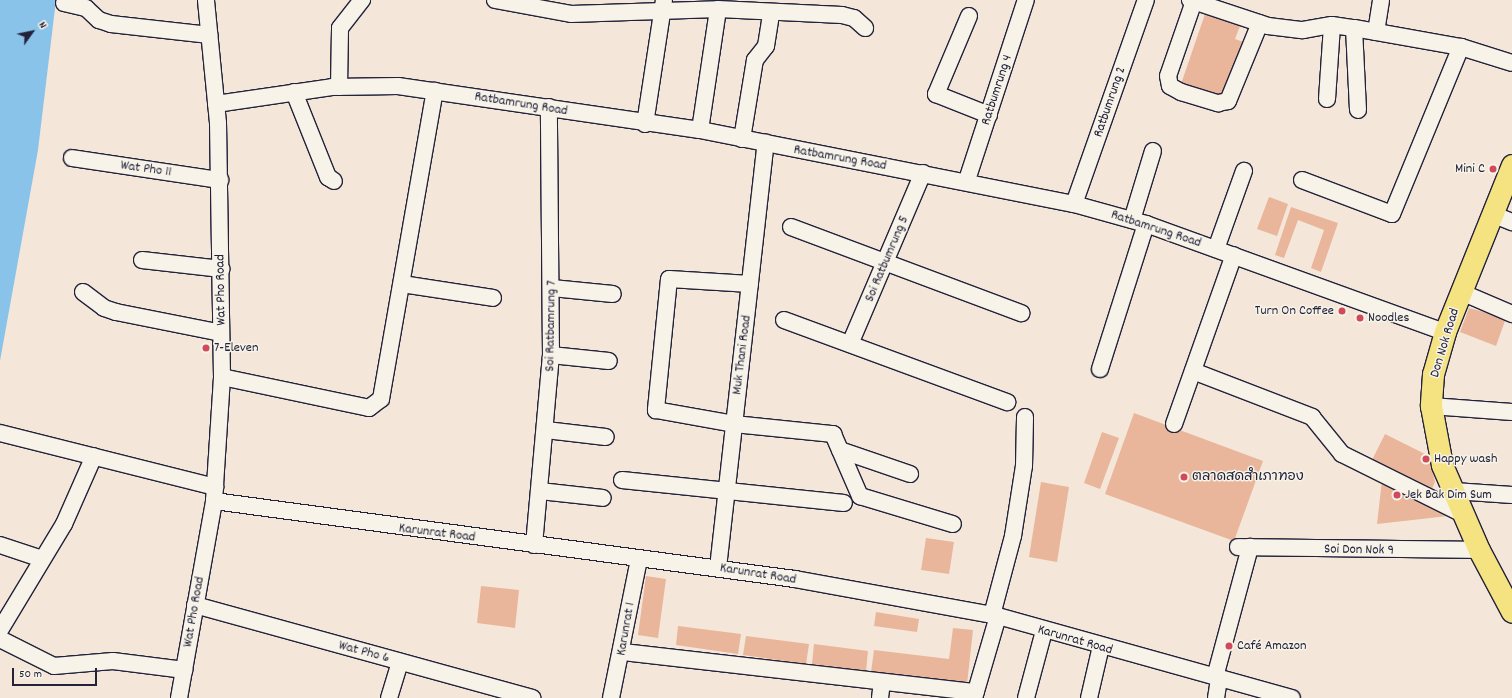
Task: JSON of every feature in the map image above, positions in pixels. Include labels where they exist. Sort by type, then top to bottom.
[{"type":"main road","name":"Don Nok Road","points":[[1509,601],[1479,550],[1442,464],[1431,406],[1433,374],[1445,332],[1512,165]]},
{"type":"street","name":"Wat Pho Road","points":[[179,698],[214,494],[222,377],[220,180],[216,104],[206,0]]},
{"type":"street","points":[[339,87],[340,28],[362,0]]},
{"type":"street","points":[[495,0],[571,14],[663,5],[772,13],[842,15],[854,18],[865,28]]},
{"type":"street","name":"Ratbumrung 4","points":[[968,180],[1026,0]]},
{"type":"street","name":"Ratbumrung 2","points":[[1074,204],[1146,0]]},
{"type":"street","points":[[1376,32],[1381,0]]},
{"type":"street","points":[[1260,23],[1228,101],[1218,103],[1181,92],[1170,86],[1168,76],[1192,1],[1260,23],[1303,30],[1332,26],[1354,28],[1461,47],[1512,63]]},
{"type":"street","points":[[64,4],[86,8],[99,20],[111,24],[209,35]]},
{"type":"street","points":[[645,124],[663,5]]},
{"type":"street","points":[[700,130],[718,9]]},
{"type":"street","points":[[742,139],[755,60],[766,46],[772,13]]},
{"type":"street","points":[[969,16],[936,94],[989,115]]},
{"type":"street","points":[[1327,99],[1332,26]]},
{"type":"street","points":[[1354,28],[1358,110]]},
{"type":"street","points":[[1302,180],[1392,214],[1461,47]]},
{"type":"street","name":"Ratbamrung Road","points":[[216,104],[294,92],[339,87],[398,86],[549,107],[645,124],[700,130],[968,180],[1074,204],[1139,222],[1445,332]]},
{"type":"street","points":[[222,377],[357,406],[376,405],[381,399],[435,91]]},
{"type":"street","points":[[294,92],[328,177],[334,181]]},
{"type":"street","name":"Soi Ratbamrung 7","points":[[534,545],[546,430],[551,355],[552,288],[549,107]]},
{"type":"street","name":"Muk Thani Road","points":[[718,568],[766,143]]},
{"type":"street","points":[[1100,369],[1139,222],[1153,151]]},
{"type":"street","name":"Wat Pho 11","points":[[72,158],[220,180]]},
{"type":"street","points":[[1216,249],[1244,171]]},
{"type":"street","name":"Soi Ratbumrung 5","points":[[850,344],[924,173]]},
{"type":"street","points":[[1492,214],[1512,222]]},
{"type":"street","points":[[791,227],[1021,312]]},
{"type":"street","points":[[1174,424],[1234,255]]},
{"type":"street","points":[[142,260],[220,269]]},
{"type":"street","points":[[750,284],[669,279],[656,410],[734,424],[833,434],[860,496],[953,524]]},
{"type":"street","points":[[402,284],[493,298]]},
{"type":"street","points":[[552,288],[613,294]]},
{"type":"street","points":[[83,292],[110,310],[221,333]]},
{"type":"street","points":[[1461,292],[1512,314]]},
{"type":"street","points":[[784,320],[1007,402]]},
{"type":"street","points":[[551,355],[609,361]]},
{"type":"street","points":[[1193,371],[1312,417],[1342,454],[1464,515]]},
{"type":"street","points":[[1431,406],[1512,412]]},
{"type":"street","points":[[623,652],[882,682],[975,695],[995,616],[1018,505],[1026,448],[1025,417]]},
{"type":"street","points":[[546,430],[606,437]]},
{"type":"street","name":"Karunrat Road","points":[[0,432],[94,456],[214,494],[534,545],[718,568],[995,616],[1044,631],[1292,698]]},
{"type":"street","points":[[840,450],[910,474]]},
{"type":"street","points":[[0,630],[78,497],[94,456]]},
{"type":"street","points":[[622,480],[727,493],[844,503]]},
{"type":"street","points":[[540,491],[603,498]]},
{"type":"street","points":[[1454,491],[1512,495]]},
{"type":"street","points":[[0,545],[42,559]]},
{"type":"street","name":"Soi Don Nok 9","points":[[1217,677],[1244,547],[1479,550]]},
{"type":"street","name":"Karunrat 1","points":[[611,698],[623,652],[639,559]]},
{"type":"street","name":"Wat Pho 6","points":[[196,605],[532,698]]},
{"type":"street","points":[[1026,698],[1044,631]]},
{"type":"street","points":[[0,639],[54,666],[113,661],[184,670]]},
{"type":"street","points":[[1089,698],[1101,646]]},
{"type":"street","points":[[389,698],[400,662]]},
{"type":"street","points":[[1216,698],[1217,677]]},
{"type":"street","points":[[880,698],[882,682]]},
{"type":"water","points":[[0,0],[56,0],[38,150],[0,361]]},
{"type":"building","points":[[1205,14],[1240,26],[1235,39],[1246,43],[1226,100],[1181,84]]},
{"type":"building","points":[[1269,197],[1288,204],[1277,236],[1257,229]]},
{"type":"building","points":[[1291,207],[1338,223],[1321,272],[1311,268],[1324,230],[1298,220],[1284,258],[1275,255]]},
{"type":"building","points":[[1469,308],[1506,318],[1496,346],[1460,332]]},
{"type":"building","name":"ตลาดสดสำเภาทอง","points":[[1134,413],[1263,461],[1234,541],[1105,494]]},
{"type":"building","points":[[1102,432],[1119,438],[1100,489],[1084,483]]},
{"type":"building","points":[[1385,434],[1429,456],[1435,482],[1431,491],[1371,462]]},
{"type":"building","name":"Jek Bak Dim Sum","points":[[1382,480],[1448,511],[1448,516],[1377,524]]},
{"type":"building","points":[[1041,482],[1069,487],[1057,562],[1029,557]]},
{"type":"building","points":[[926,538],[954,542],[949,574],[921,570]]},
{"type":"building","points":[[646,576],[666,579],[658,638],[638,635]]},
{"type":"building","points":[[481,586],[519,590],[515,628],[477,623]]},
{"type":"building","points":[[876,612],[919,619],[917,632],[874,626]]},
{"type":"building","points":[[678,626],[741,634],[738,654],[676,645]]},
{"type":"building","points":[[953,628],[973,630],[967,684],[871,672],[874,650],[949,659]]},
{"type":"building","points":[[746,636],[809,644],[806,664],[743,655]]},
{"type":"building","points":[[814,644],[868,651],[866,671],[812,664]]},
{"type":"place","name":"Mini C","points":[[1493,169]]},
{"type":"place","name":"Turn On Coffee","points":[[1342,311]]},
{"type":"place","name":"Noodles","points":[[1360,318]]},
{"type":"place","name":"7-Eleven","points":[[206,348]]},
{"type":"place","name":"Happy wash","points":[[1426,459]]},
{"type":"place","name":"ตลาดสดสำเภาทอง","points":[[1184,477]]},
{"type":"place","name":"Jek Bak Dim Sum","points":[[1397,495]]},
{"type":"place","name":"Café Amazon","points":[[1229,646]]}]
